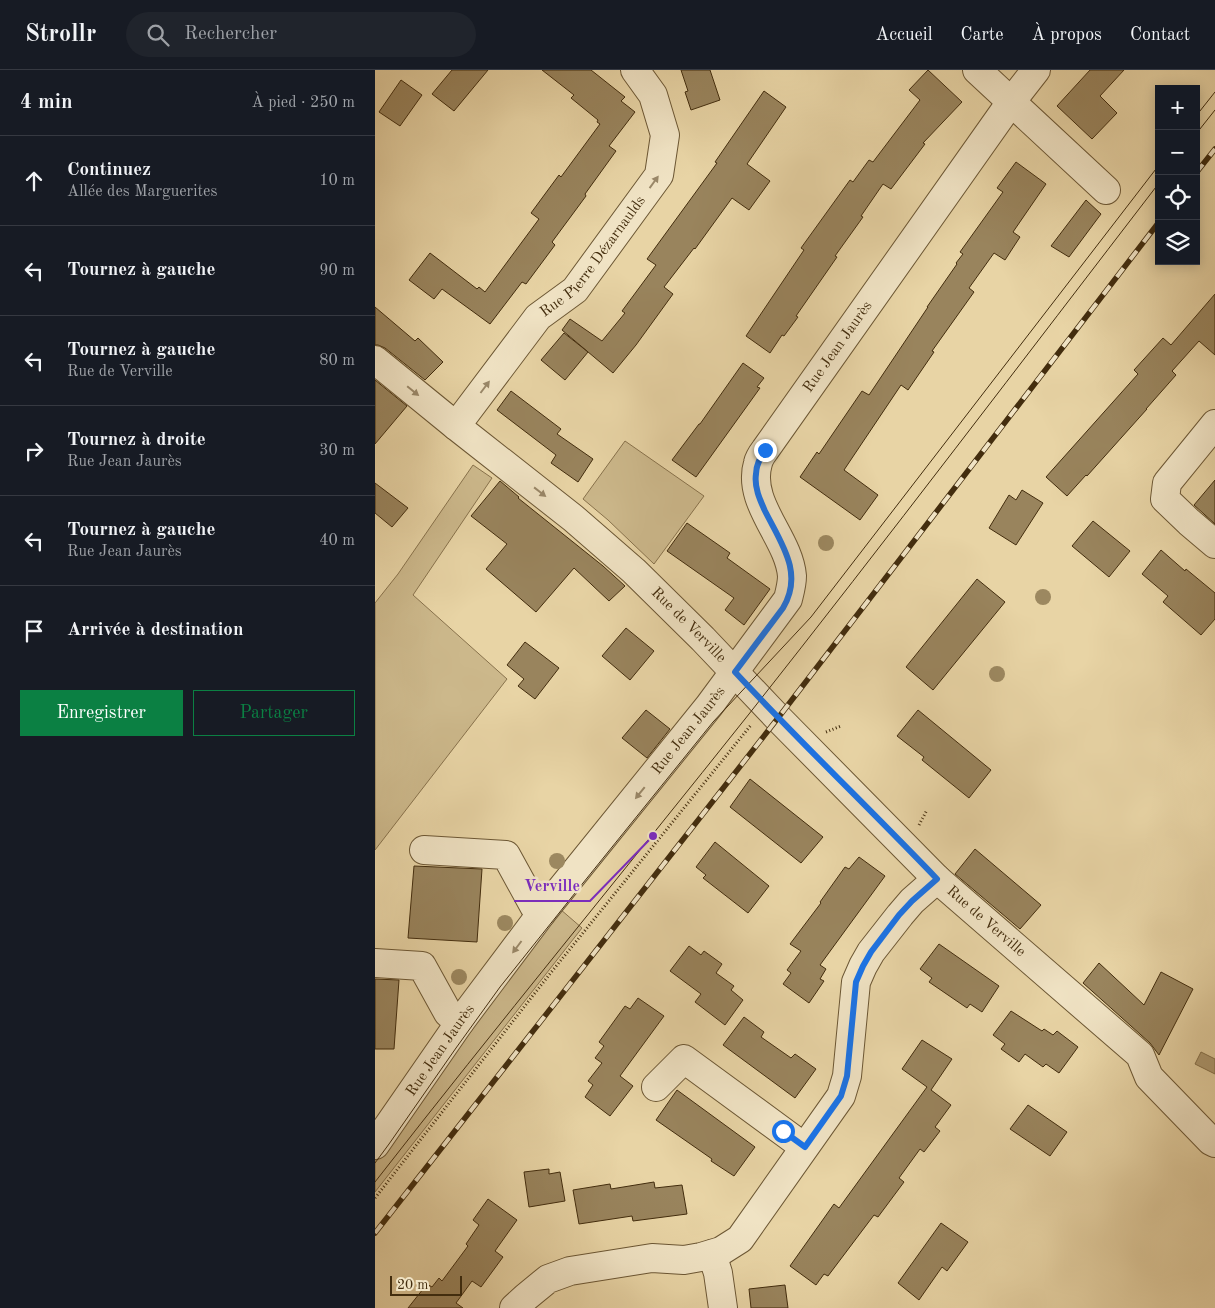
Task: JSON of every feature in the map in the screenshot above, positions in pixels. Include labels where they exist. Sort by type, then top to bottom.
[{"type":"street","name":"Rue Pierre Dézarnaulds","points":[[456,426],[538,317],[575,290],[659,175],[665,135],[653,95],[635,70]]},
{"type":"street","points":[[977,70],[1106,190]]},
{"type":"street","name":"Rue Jean Jaurès","points":[[379,1131],[541,914],[709,706],[783,608],[792,586],[791,574],[788,558],[757,492],[755,476],[758,462],[1011,102],[1036,70]]},
{"type":"street","name":"Rue de Verville","points":[[375,360],[573,518],[634,571],[937,879],[1140,1055],[1149,1077],[1211,1142],[1215,1143]]},
{"type":"street","points":[[1215,424],[1167,483],[1165,499],[1215,544]]},
{"type":"street","points":[[424,850],[506,855],[533,906],[541,914]]},
{"type":"street","points":[[514,1308],[548,1279],[570,1271],[652,1258],[684,1260],[701,1257],[721,1251],[741,1239],[841,1096],[847,1076],[856,982],[863,966],[871,952],[899,915],[937,879]]},
{"type":"street","points":[[375,963],[423,966],[447,1013],[459,1022]]},
{"type":"street","points":[[656,1087],[684,1059],[805,1147]]},
{"type":"street","points":[[711,1254],[718,1273],[723,1308]]},
{"type":"path","points":[[375,1198],[555,967],[766,706]]},
{"type":"shaded area","points":[[625,441],[704,496],[654,564],[583,499]]},
{"type":"shaded area","points":[[473,465],[492,478],[413,595],[507,679],[375,850],[375,603],[398,574]]},
{"type":"shaded area","points":[[560,909],[582,928],[375,1192],[375,1155]]},
{"type":"shaded area","points":[[1201,1052],[1215,1059],[1215,1074],[1195,1064]]},
{"type":"building","points":[[452,70],[488,70],[454,111],[432,94]]},
{"type":"building","points":[[542,70],[591,70],[625,97],[621,101],[635,112],[609,146],[616,151],[552,242],[555,245],[526,284],[522,282],[490,324],[442,289],[434,299],[409,280],[430,253],[477,289],[479,287],[485,292],[539,219],[531,213],[559,175],[561,177],[600,124],[597,122],[598,120],[571,98],[574,95]]},
{"type":"building","points":[[681,70],[710,70],[720,100],[691,110],[685,92],[688,91]]},
{"type":"building","points":[[928,70],[962,102],[923,143],[925,144],[891,189],[883,184],[861,216],[863,217],[835,256],[837,257],[796,316],[798,317],[784,336],[782,335],[770,353],[746,336],[804,250],[801,248],[850,180],[853,182],[869,160],[873,162],[920,100],[909,90]]},
{"type":"building","points":[[1090,70],[1124,70],[1100,96],[1117,113],[1092,139],[1057,106]]},
{"type":"building","points":[[401,80],[422,95],[400,126],[379,112]]},
{"type":"building","points":[[764,91],[786,107],[747,164],[770,181],[749,210],[732,198],[695,249],[664,287],[673,294],[613,373],[562,330],[570,319],[602,341],[625,313],[622,311],[656,265],[647,259],[717,163],[715,162]]},
{"type":"building","points":[[1016,162],[1046,184],[1013,232],[1020,237],[1005,260],[994,253],[969,288],[974,292],[932,351],[934,352],[908,390],[901,385],[844,470],[878,495],[860,520],[800,477],[817,452],[819,454],[862,391],[869,395],[957,264],[963,254],[960,252],[1003,192],[997,188]]},
{"type":"building","points":[[1086,200],[1101,214],[1069,257],[1051,246]]},
{"type":"building","points":[[1215,294],[1215,355],[1199,341],[1172,371],[1176,375],[1067,496],[1046,477],[1138,374],[1134,370],[1163,338],[1171,345]]},
{"type":"building","points":[[375,307],[415,341],[418,338],[443,362],[425,380],[385,348],[375,345]]},
{"type":"building","points":[[564,333],[588,352],[565,380],[541,360]]},
{"type":"building","points":[[743,363],[764,378],[757,387],[760,388],[696,477],[672,460]]},
{"type":"building","points":[[375,380],[407,406],[375,444]]},
{"type":"building","points":[[511,391],[561,429],[557,434],[593,459],[578,482],[551,463],[556,455],[497,410]]},
{"type":"building","points":[[1215,480],[1215,524],[1194,505]]},
{"type":"building","points":[[500,481],[625,586],[609,601],[574,568],[536,612],[486,569],[507,544],[471,516]]},
{"type":"building","points":[[375,483],[408,508],[392,527],[375,513]]},
{"type":"building","points":[[1022,490],[1043,503],[1016,545],[989,528],[1009,495],[1016,500]]},
{"type":"building","points":[[1093,521],[1130,551],[1109,577],[1072,546]]},
{"type":"building","points":[[687,523],[730,553],[727,558],[770,589],[744,625],[725,610],[734,598],[667,551]]},
{"type":"building","points":[[1161,550],[1215,593],[1215,619],[1201,635],[1163,602],[1168,596],[1142,574]]},
{"type":"building","points":[[977,579],[1005,602],[933,690],[906,667]]},
{"type":"building","points":[[626,628],[654,651],[630,680],[602,656]]},
{"type":"building","points":[[525,642],[559,668],[535,699],[518,686],[524,679],[507,665]]},
{"type":"building","points":[[646,710],[670,729],[647,758],[622,738]]},
{"type":"building","points":[[918,710],[991,770],[969,798],[922,760],[924,757],[897,736]]},
{"type":"building","points":[[750,779],[823,837],[801,863],[730,807]]},
{"type":"building","points":[[715,842],[769,886],[748,913],[703,878],[706,875],[696,867]]},
{"type":"building","points":[[975,849],[1041,905],[1020,929],[955,874]]},
{"type":"building","points":[[859,857],[885,876],[820,965],[826,969],[820,979],[824,981],[809,1003],[783,984],[791,973],[787,970],[801,951],[790,944],[845,867],[849,869]]},
{"type":"building","points":[[414,866],[482,869],[477,942],[408,938]]},
{"type":"building","points":[[939,944],[999,986],[982,1012],[970,1004],[967,1008],[929,982],[932,978],[920,969]]},
{"type":"building","points":[[689,946],[701,955],[704,951],[722,964],[716,973],[734,986],[731,990],[743,1000],[725,1025],[695,1002],[701,994],[670,971]]},
{"type":"building","points":[[1099,963],[1144,1005],[1161,972],[1193,989],[1159,1055],[1150,1043],[1083,983]]},
{"type":"building","points":[[375,979],[399,980],[394,1049],[375,1049]]},
{"type":"building","points":[[638,998],[664,1016],[620,1076],[633,1086],[610,1116],[585,1097],[593,1085],[588,1081],[602,1063],[595,1058],[604,1046],[599,1042],[625,1006],[630,1009]]},
{"type":"building","points":[[1011,1011],[1042,1031],[1044,1029],[1053,1035],[1057,1031],[1078,1047],[1059,1073],[1046,1064],[1043,1067],[1025,1054],[1019,1062],[1001,1049],[1005,1044],[993,1035]]},
{"type":"building","points":[[744,1017],[764,1032],[761,1037],[791,1058],[795,1054],[816,1069],[795,1098],[723,1045]]},
{"type":"building","points":[[922,1040],[952,1059],[931,1090],[951,1105],[935,1127],[940,1131],[924,1152],[920,1149],[899,1178],[904,1182],[878,1217],[874,1215],[828,1276],[824,1274],[816,1285],[790,1266],[834,1204],[839,1208],[927,1087],[902,1069]]},
{"type":"building","points":[[677,1090],[755,1147],[734,1176],[656,1120]]},
{"type":"building","points":[[1028,1105],[1067,1132],[1050,1156],[1010,1129]]},
{"type":"building","points":[[549,1169],[549,1174],[560,1172],[565,1201],[529,1207],[524,1172]]},
{"type":"building","points":[[654,1182],[655,1188],[682,1185],[687,1214],[633,1221],[632,1216],[579,1224],[573,1190],[610,1184],[611,1189]]},
{"type":"building","points":[[488,1199],[517,1220],[495,1251],[503,1257],[481,1287],[472,1281],[456,1303],[463,1308],[408,1308],[427,1284],[432,1287],[439,1278],[442,1281],[468,1246],[466,1244],[479,1225],[473,1220]]},
{"type":"building","points":[[941,1223],[968,1242],[947,1271],[942,1267],[919,1300],[898,1283]]},
{"type":"building","points":[[785,1285],[788,1308],[751,1308],[749,1289]]},
{"type":"tram line","points":[[1200,111],[1215,92]]},
{"type":"tram line","points":[[1199,130],[1215,110]]},
{"type":"tram line","points":[[375,1163],[500,987],[713,722],[811,617],[1155,170]]},
{"type":"tram line","points":[[375,1182],[801,648],[1155,188]]},
{"type":"railway","points":[[1200,168],[1215,149]]},
{"type":"railway","points":[[375,1233],[778,718],[1155,227]]},
{"type":"place","name":"Verville","points":[[653,836]]},
{"type":"route","points":[[765,450],[758,462],[755,476],[757,492],[788,558],[792,586],[783,608],[735,672],[937,879],[899,915],[871,952],[863,966],[856,982],[847,1076],[841,1096],[805,1147],[783,1131]]}]
